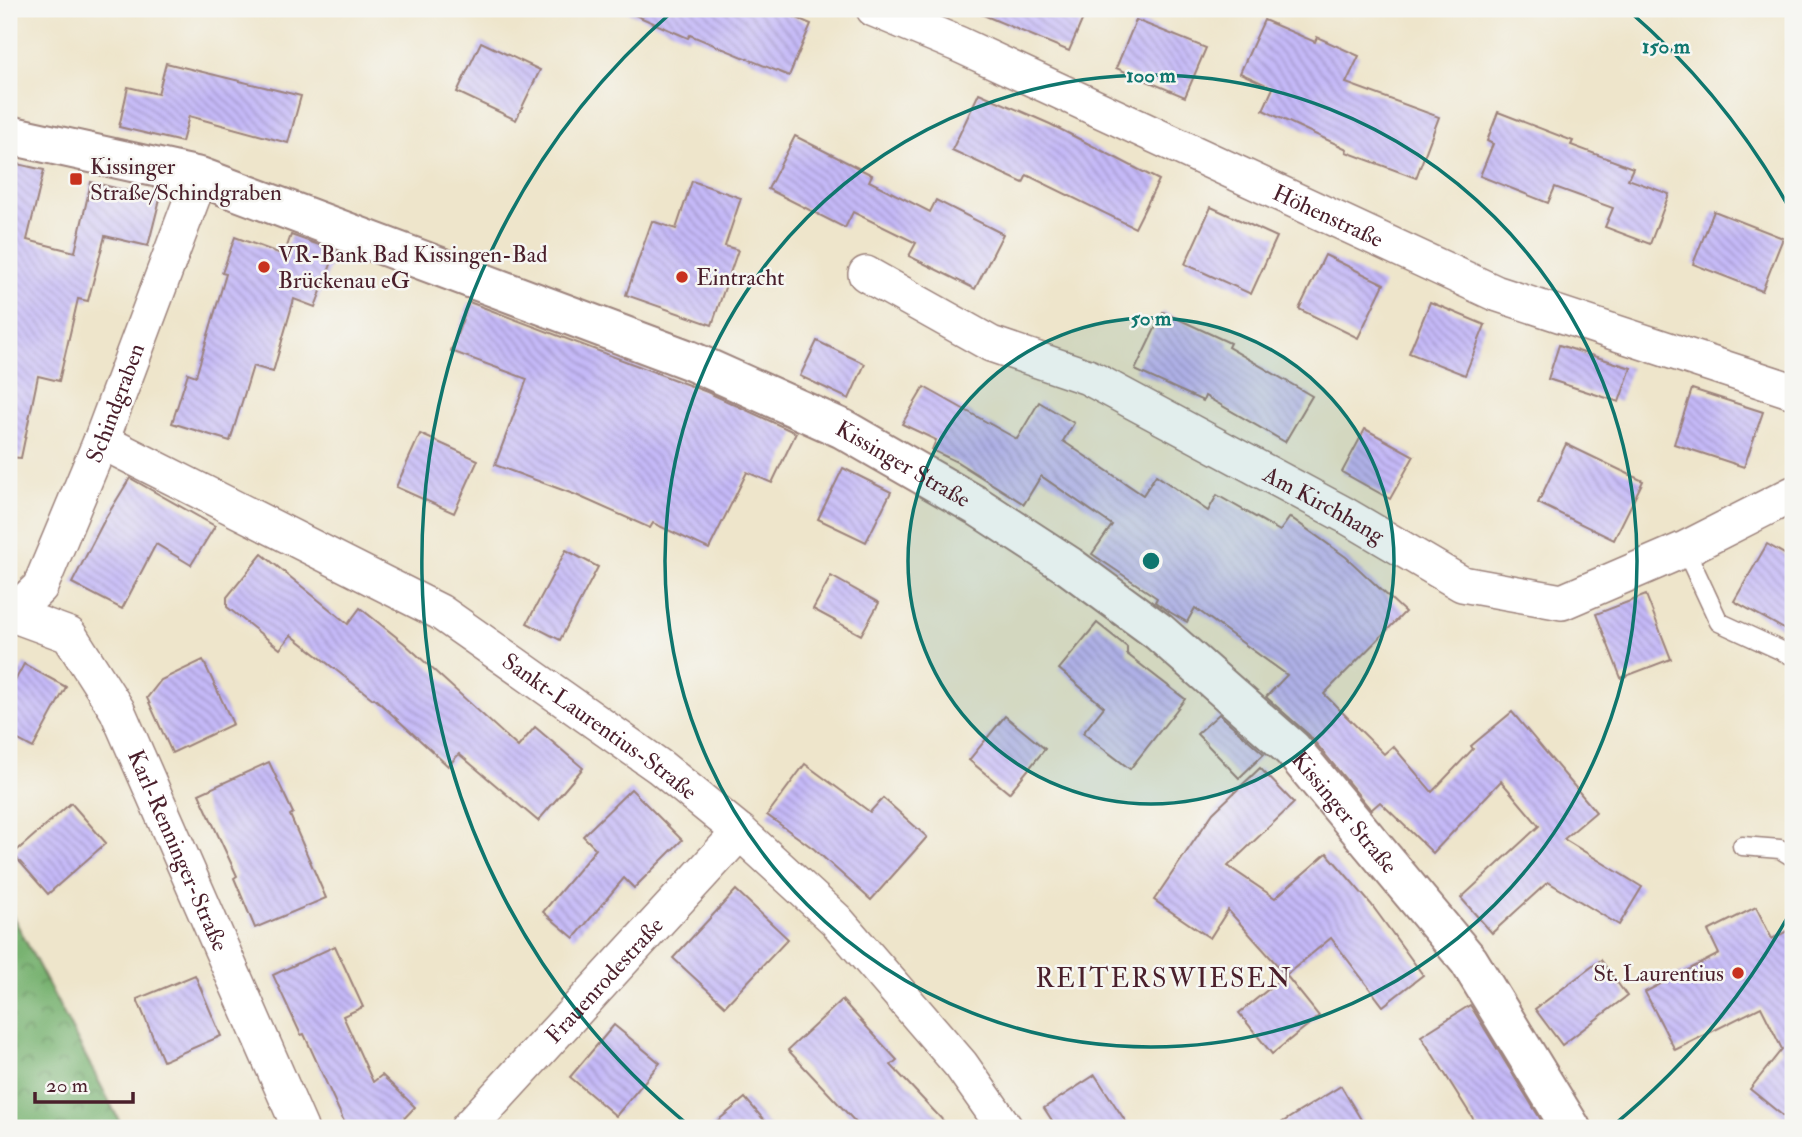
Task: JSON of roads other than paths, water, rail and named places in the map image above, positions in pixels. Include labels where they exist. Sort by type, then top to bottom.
[{"type":"street","name":"Höhenstraße","points":[[874,9],[958,44],[1495,293],[1793,391]]},
{"type":"street","name":"Kissinger Straße","points":[[9,135],[200,177],[689,360],[843,429],[977,506],[1069,566],[1158,632],[1292,749],[1469,961],[1571,1128]]},
{"type":"street","name":"Schindgraben","points":[[10,615],[40,587],[101,441],[200,177]]},
{"type":"street","name":"Am Kirchhang","points":[[866,274],[991,344],[1088,377],[1345,515],[1462,584],[1562,602],[1685,549],[1793,494]]},
{"type":"street","name":"Sankt-Laurentius-Straße","points":[[101,441],[440,612],[660,767],[740,832],[836,920],[961,1065],[1005,1128]]},
{"type":"street","name":"Karl-Renninger-Straße","points":[[10,615],[69,635],[117,710],[300,1128]]},
{"type":"street","name":"Frauenrodestraße","points":[[468,1128],[740,832]]},
{"type":"lane","points":[[1685,549],[1719,622],[1793,656]]},
{"type":"lane","points":[[1742,846],[1780,849],[1793,857]]},
{"type":"place","name":"Kissinger Straße/Schindgraben","points":[[76,179]]},
{"type":"place","name":"VR-Bank Bad Kissingen-Bad Brückenau eG","points":[[264,267]]},
{"type":"place","name":"Eintracht","points":[[682,277]]},
{"type":"place","name":"St. Laurentius","points":[[1738,973]]},
{"type":"district","name":"REITERSWIESEN","points":[[1164,979]]}]
